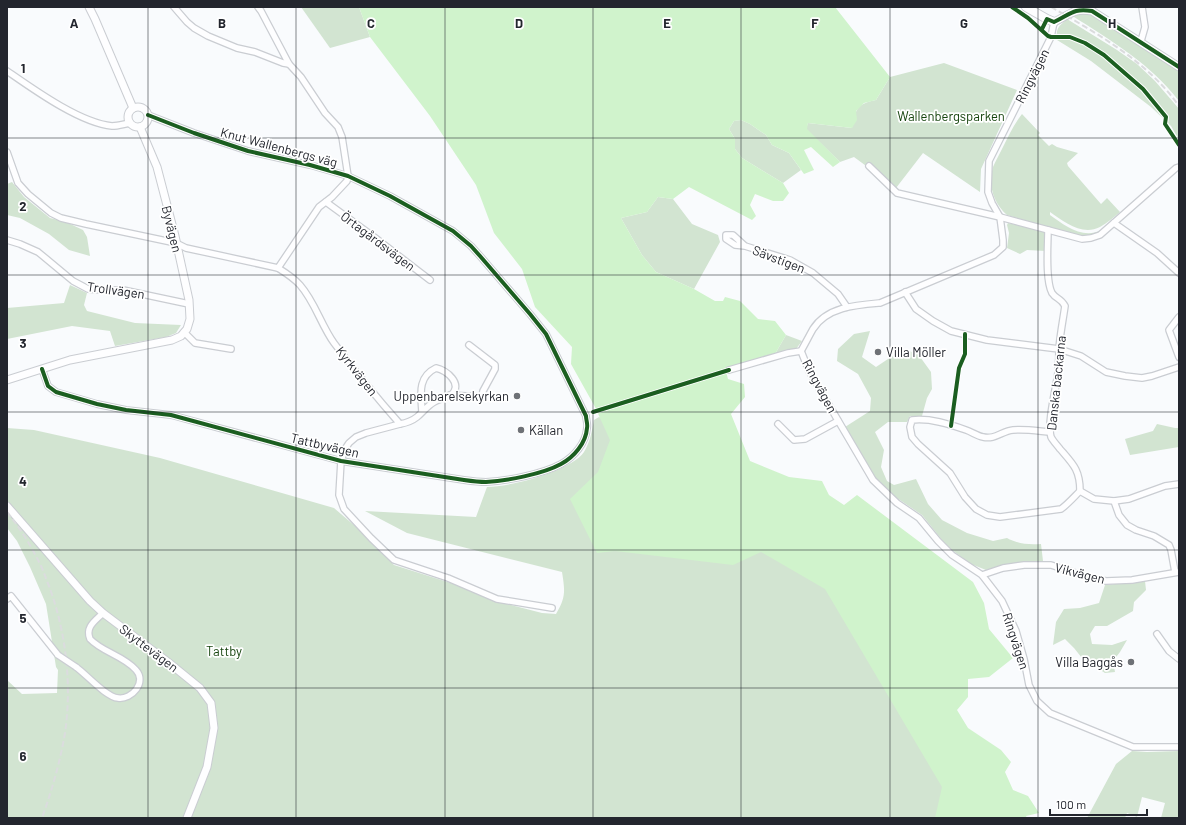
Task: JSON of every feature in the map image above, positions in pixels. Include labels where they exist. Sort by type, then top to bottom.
[{"type":"main road","points":[[1026,7],[1054,22]]},
{"type":"street","points":[[89,7],[133,108]]},
{"type":"street","points":[[174,7],[194,28],[208,36],[237,48],[255,52],[283,64],[289,64]]},
{"type":"street","points":[[258,7],[261,10],[289,64],[325,113],[338,127],[342,137],[348,176],[347,181],[319,207],[278,268]]},
{"type":"street","points":[[1141,41],[1145,27],[1142,7]]},
{"type":"street","points":[[1054,22],[1072,12],[1080,10],[1092,11],[1141,41],[1179,67]]},
{"type":"street","name":"Ringvägen","points":[[1054,22],[1051,38],[990,161],[988,192],[1000,217],[1003,247],[994,255],[880,303],[860,304],[829,314],[819,321],[801,351],[809,372],[873,480],[897,502],[919,518],[952,555],[982,575],[1002,601],[1016,631],[1024,659],[1029,685],[1037,701],[1050,713],[1132,747],[1179,747]]},
{"type":"street","points":[[7,71],[69,110],[92,121],[113,126],[130,123]]},
{"type":"street","points":[[136,106],[146,110],[148,115],[145,124],[140,127],[135,126],[128,120],[128,114],[136,106]]},
{"type":"street","name":"Knut Wallenbergs väg","points":[[148,115],[194,133],[248,151],[310,165],[348,176],[453,231],[471,246],[546,334],[586,416]]},
{"type":"street","name":"Byvägen","points":[[140,127],[157,167],[176,243],[189,304],[190,319],[187,329],[184,332]]},
{"type":"street","name":"Kyrkvägen","points":[[7,152],[18,183],[28,194],[51,213],[61,218],[176,243],[186,248],[278,268],[290,276],[300,285],[310,299],[333,342],[364,383],[400,424]]},
{"type":"street","points":[[869,166],[897,193],[1000,217],[1082,239],[1100,235],[1179,167]]},
{"type":"street","name":"Örtagårdsvägen","points":[[326,202],[430,280]]},
{"type":"street","points":[[1114,224],[1157,253],[1179,273]]},
{"type":"street","name":"Danska backarna","points":[[1048,230],[1047,254],[1049,285],[1053,294],[1062,301],[1065,306],[1050,432],[1051,438],[1073,464],[1079,474],[1080,491]]},
{"type":"street","name":"Trollvägen","points":[[7,240],[38,252],[73,281],[88,289],[123,290],[189,304]]},
{"type":"street","name":"Sävstigen","points":[[745,246],[790,260],[814,273],[838,294],[847,307]]},
{"type":"street","points":[[905,292],[916,309],[951,331],[987,340],[1060,349],[1081,356],[1106,372],[1125,376],[1142,378],[1179,367]]},
{"type":"street","points":[[1179,316],[1170,330],[1179,357]]},
{"type":"street","points":[[7,380],[70,360],[172,340],[181,336],[184,332],[195,343],[231,349]]},
{"type":"street","points":[[450,395],[482,397],[487,382],[495,369],[495,365],[469,345]]},
{"type":"street","name":"Ringvägen","points":[[729,370],[788,353],[801,351]]},
{"type":"street","points":[[422,412],[422,386],[424,378],[429,372],[436,368],[447,373],[454,380],[455,385],[454,391],[450,395],[434,402],[417,417],[412,420],[356,437],[349,443],[345,449],[341,461],[339,495],[344,510],[394,560],[448,578],[497,599],[552,608]]},
{"type":"street","name":"Tattbyvägen","points":[[42,369],[48,386],[56,392],[97,404],[126,410],[170,415],[341,461],[485,482],[513,479],[561,464],[580,448],[588,427],[586,416]]},
{"type":"street","points":[[1050,432],[1013,430],[997,436],[984,438],[967,430],[936,421],[921,419],[912,420],[910,427],[912,437],[950,473],[964,497],[976,509],[987,515],[1000,517],[1061,509],[1066,506],[1080,491],[1094,499],[1114,501],[1129,499],[1165,486],[1179,484]]},
{"type":"street","name":"Ringvägen","points":[[778,424],[794,440],[805,439],[838,421]]},
{"type":"street","points":[[1114,501],[1119,515],[1127,525],[1136,530],[1154,536],[1169,545],[1172,550],[1177,572]]},
{"type":"street","name":"Skyttevägen","points":[[7,506],[81,592],[103,613],[200,688],[211,703],[214,728],[207,766],[187,818]]},
{"type":"street","name":"Vikvägen","points":[[982,575],[1003,568],[1024,565],[1050,565],[1091,578],[1106,581],[1132,580],[1177,572]]},
{"type":"street","points":[[7,599],[11,596],[58,655],[76,667],[112,697],[117,698],[127,696],[132,694],[137,688],[139,678],[135,668],[90,639],[88,631],[90,626],[103,613]]},
{"type":"street","points":[[1157,634],[1169,651],[1179,659]]},
{"type":"green space","points":[[301,7],[359,7],[370,37],[330,48]]},
{"type":"green space","points":[[1078,13],[1089,13],[1096,16],[1179,71],[1179,101],[1156,75],[1143,64],[1115,43],[1071,15]]},
{"type":"green space","points":[[1067,19],[1137,64],[1155,81],[1179,109],[1179,140],[1171,126],[1151,107],[1091,61],[1057,40],[1058,28]]},
{"type":"green space","name":"Wallenbergsparken","points":[[944,63],[1017,90],[981,169],[980,192],[923,153],[896,188],[854,157],[840,162],[806,129],[808,123],[852,128],[858,108],[864,103],[876,100],[890,77]]},
{"type":"green space","points":[[1022,114],[1040,133],[1038,135],[1049,146],[1052,144],[1078,153],[1067,163],[1068,166],[1101,204],[1107,198],[1120,212],[1100,227],[1087,230],[1067,224],[1050,212],[1050,215],[1074,230],[1087,233],[1094,233],[1111,223],[1100,234],[1082,237],[1007,215],[998,205],[993,193],[991,180],[993,167],[1016,122]]},
{"type":"green space","points":[[741,120],[750,124],[766,135],[772,145],[789,153],[801,170],[783,183],[742,158],[735,149],[735,139],[729,129],[734,121]]},
{"type":"green space","points":[[12,182],[24,197],[50,218],[66,222],[83,230],[87,237],[90,256],[69,250],[49,234],[20,218],[7,215],[7,184]]},
{"type":"green space","points":[[658,197],[673,199],[692,224],[718,235],[720,242],[694,289],[656,272],[642,255],[621,218],[647,212]]},
{"type":"green space","points":[[1008,223],[1046,232],[1046,251],[1027,250],[1020,254],[1007,248],[1009,233]]},
{"type":"green space","points":[[70,285],[87,293],[84,305],[87,311],[135,323],[181,325],[176,333],[166,337],[115,346],[110,331],[72,326],[7,339],[7,308],[64,303]]},
{"type":"green space","points":[[870,331],[862,357],[876,367],[903,349],[918,354],[931,372],[932,389],[927,398],[922,416],[910,416],[907,422],[888,422],[875,432],[884,450],[881,467],[887,481],[894,485],[916,479],[928,504],[942,520],[967,533],[993,541],[1007,538],[1024,544],[1041,544],[1043,561],[1004,565],[986,570],[971,564],[952,550],[942,540],[922,515],[894,496],[875,479],[845,427],[870,411],[871,398],[858,374],[837,361],[838,349],[854,334]]},
{"type":"green space","points":[[786,335],[802,341],[796,349],[775,354]]},
{"type":"green space","name":"Tattby","points":[[599,417],[804,523],[980,818],[7,818],[7,680],[22,694],[57,693],[58,670],[56,667],[46,604],[17,541],[7,528],[7,428],[34,430],[160,458],[334,508],[362,532],[394,565],[457,585],[499,602],[542,613],[556,614],[562,603],[564,594],[562,572],[407,533],[365,511],[476,517],[487,487],[510,484],[539,477],[577,459],[584,452],[588,444],[594,420]]},
{"type":"green space","points":[[1157,424],[1179,428],[1179,447],[1130,455],[1125,439],[1153,431]]},
{"type":"green space","points":[[1145,581],[1146,590],[1134,602],[1133,611],[1107,626],[1095,626],[1090,634],[1092,644],[1112,645],[1127,640],[1113,661],[1115,672],[1105,673],[1082,658],[1065,639],[1053,645],[1056,622],[1064,609],[1080,608],[1099,603],[1105,585]]},
{"type":"green space","points":[[1132,751],[1179,751],[1179,818],[1161,818],[1165,803],[1142,797],[1137,817],[1127,813],[1125,818],[1087,818],[1116,764]]},
{"type":"shaded area","points":[[359,7],[835,7],[890,77],[876,100],[864,103],[856,111],[857,120],[852,128],[808,123],[807,129],[840,162],[833,167],[811,147],[804,150],[814,170],[804,174],[789,153],[772,145],[766,135],[750,124],[741,120],[734,121],[729,129],[735,139],[735,149],[742,158],[783,183],[789,193],[783,201],[773,201],[755,194],[750,205],[756,216],[752,220],[689,187],[673,199],[658,197],[647,212],[621,218],[642,255],[656,272],[694,289],[715,301],[723,301],[725,297],[740,301],[758,319],[775,321],[786,335],[775,354],[725,368],[728,379],[744,384],[745,397],[731,414],[750,461],[789,477],[822,481],[829,495],[844,505],[857,495],[973,582],[984,603],[989,629],[1013,658],[989,677],[968,679],[968,697],[957,710],[968,728],[1001,750],[1011,762],[1005,772],[1013,790],[1028,796],[1039,813],[1026,816],[1027,818],[935,818],[942,787],[825,589],[761,552],[733,565],[615,551],[597,553],[570,499],[598,472],[610,440],[595,407],[571,364],[572,347],[535,307],[522,269],[494,233],[476,185],[430,116],[370,37]]},
{"type":"railway","points":[[1051,7],[1104,38],[1137,62],[1152,75],[1179,106]]},
{"type":"railway","points":[[7,512],[26,538],[43,571],[60,621],[66,658],[68,696],[65,733],[61,755],[42,818]]},
{"type":"cycle path","points":[[1012,7],[1028,18],[1048,36],[1070,37],[1085,43],[1104,55],[1143,89],[1166,117],[1165,124],[1179,145]]},
{"type":"cycle path","points":[[1042,29],[1047,19],[1054,22],[1076,11],[1092,11],[1179,67]]},
{"type":"cycle path","points":[[42,369],[48,386],[56,392],[97,404],[126,410],[171,415],[341,461],[469,481],[486,482],[504,480],[544,471],[566,461],[582,444],[586,434],[586,416],[546,334],[471,246],[453,231],[390,196],[348,176],[310,165],[248,151],[194,133],[148,115]]},
{"type":"cycle path","points":[[951,426],[959,368],[965,354],[965,334]]},
{"type":"cycle path","points":[[593,412],[729,370]]},
{"type":"place","name":"Villa Möller","points":[[878,352]]},
{"type":"place","name":"Uppenbarelsekyrkan","points":[[517,396]]},
{"type":"place","name":"Källan","points":[[521,430]]},
{"type":"place","name":"Villa Baggås","points":[[1131,662]]}]
